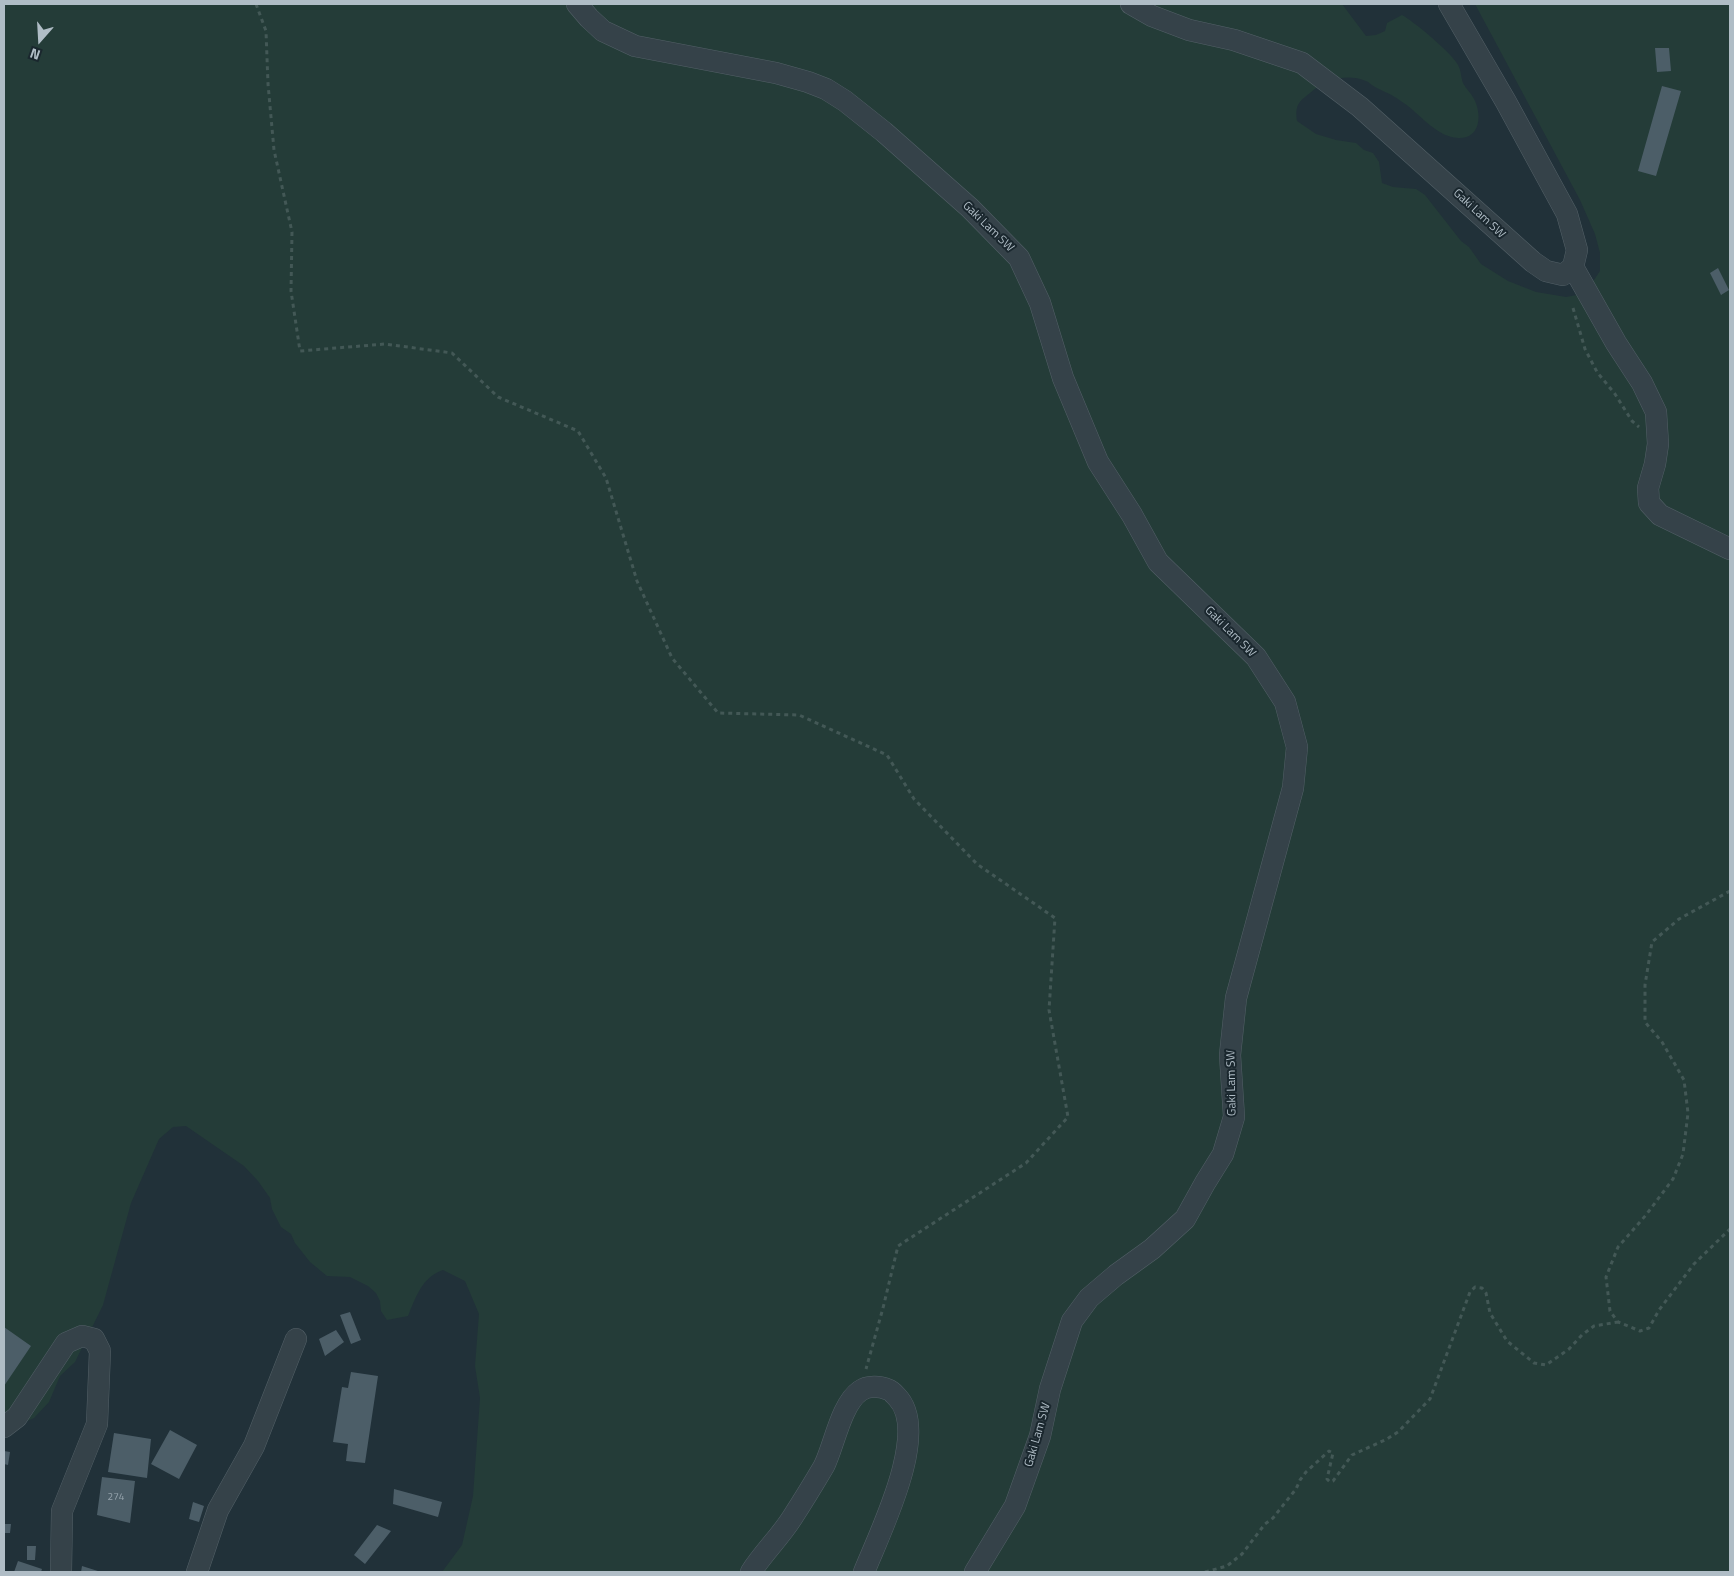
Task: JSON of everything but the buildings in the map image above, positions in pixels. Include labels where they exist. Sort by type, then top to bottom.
[{"type":"street","name":"Gaki Lam SW","points":[[577,4],[588,18],[603,31],[635,46],[776,73],[826,89],[918,161],[970,208],[1019,258],[1040,302],[1063,378],[1098,462],[1132,515],[1158,562],[1256,657],[1285,702],[1297,748],[1293,788],[1236,998],[1230,1055],[1234,1117],[1223,1154],[1185,1219],[1152,1249],[1116,1275],[1090,1298],[1072,1322],[1050,1389],[1040,1436],[1016,1506],[975,1572]]},
{"type":"street","name":"Gaki Lam SW","points":[[1131,4],[1152,16],[1189,30],[1234,40],[1302,63],[1360,107],[1533,262],[1546,271],[1563,274],[1573,266]]},
{"type":"street","points":[[1449,4],[1506,102],[1567,214],[1577,250],[1573,266],[1616,343],[1642,383],[1656,412],[1658,444],[1655,464],[1648,488],[1649,503],[1660,515],[1730,549]]},
{"type":"street","points":[[4,1427],[17,1417],[66,1342],[82,1336],[94,1340],[100,1351],[97,1424],[62,1511],[62,1572]]},
{"type":"street","points":[[197,1572],[218,1510],[254,1446],[296,1339]]},
{"type":"street","points":[[751,1572],[792,1518],[824,1464],[848,1405],[859,1391],[870,1386],[890,1390],[900,1400],[907,1412],[910,1436],[905,1464],[864,1572]]},
{"type":"path","points":[[256,4],[266,31],[268,84],[274,150],[292,232],[291,291],[300,351],[384,344],[452,353],[498,397],[578,431],[606,478],[637,580],[672,658],[718,713],[799,715],[888,755],[914,799],[977,864],[1055,918],[1048,1010],[1068,1116],[1026,1163],[898,1246],[883,1308],[859,1391]]},
{"type":"path","points":[[1571,302],[1585,348],[1597,372],[1615,394],[1632,421],[1658,444]]},
{"type":"path","points":[[1618,1322],[1610,1311],[1606,1277],[1618,1247],[1646,1215],[1673,1179],[1683,1154],[1688,1113],[1684,1080],[1662,1042],[1645,1022],[1645,986],[1652,942],[1678,920],[1730,891]]},
{"type":"path","points":[[1205,1572],[1226,1566],[1242,1554],[1264,1524],[1273,1518],[1296,1489],[1306,1472],[1329,1451],[1333,1453],[1327,1478],[1330,1482],[1333,1481],[1352,1455],[1398,1432],[1420,1410],[1430,1399],[1470,1292],[1475,1287],[1482,1288],[1486,1293],[1490,1313],[1507,1341],[1534,1363],[1546,1364],[1558,1358],[1594,1326],[1618,1322],[1640,1331],[1649,1328],[1694,1264],[1730,1229]]},
{"type":"green space","points":[[4,4],[1342,4],[1366,36],[1376,35],[1385,31],[1387,23],[1402,15],[1432,38],[1455,60],[1460,69],[1463,83],[1477,105],[1479,118],[1475,130],[1466,137],[1451,137],[1431,126],[1394,96],[1376,88],[1367,81],[1351,78],[1329,81],[1316,88],[1300,102],[1296,112],[1297,121],[1316,134],[1356,143],[1364,150],[1373,153],[1379,162],[1382,183],[1393,187],[1416,189],[1425,195],[1481,264],[1508,281],[1536,292],[1566,297],[1577,295],[1594,280],[1600,271],[1600,253],[1595,234],[1580,200],[1475,4],[1730,4],[1730,1572],[442,1572],[462,1545],[473,1496],[480,1398],[475,1366],[479,1314],[465,1281],[443,1270],[436,1273],[421,1288],[408,1316],[387,1320],[381,1311],[380,1301],[376,1293],[368,1286],[350,1277],[327,1276],[310,1262],[295,1243],[291,1234],[281,1227],[272,1209],[270,1198],[258,1181],[244,1166],[186,1126],[173,1127],[159,1139],[131,1203],[103,1305],[75,1362],[60,1376],[49,1402],[34,1418],[25,1422],[4,1415]]}]
